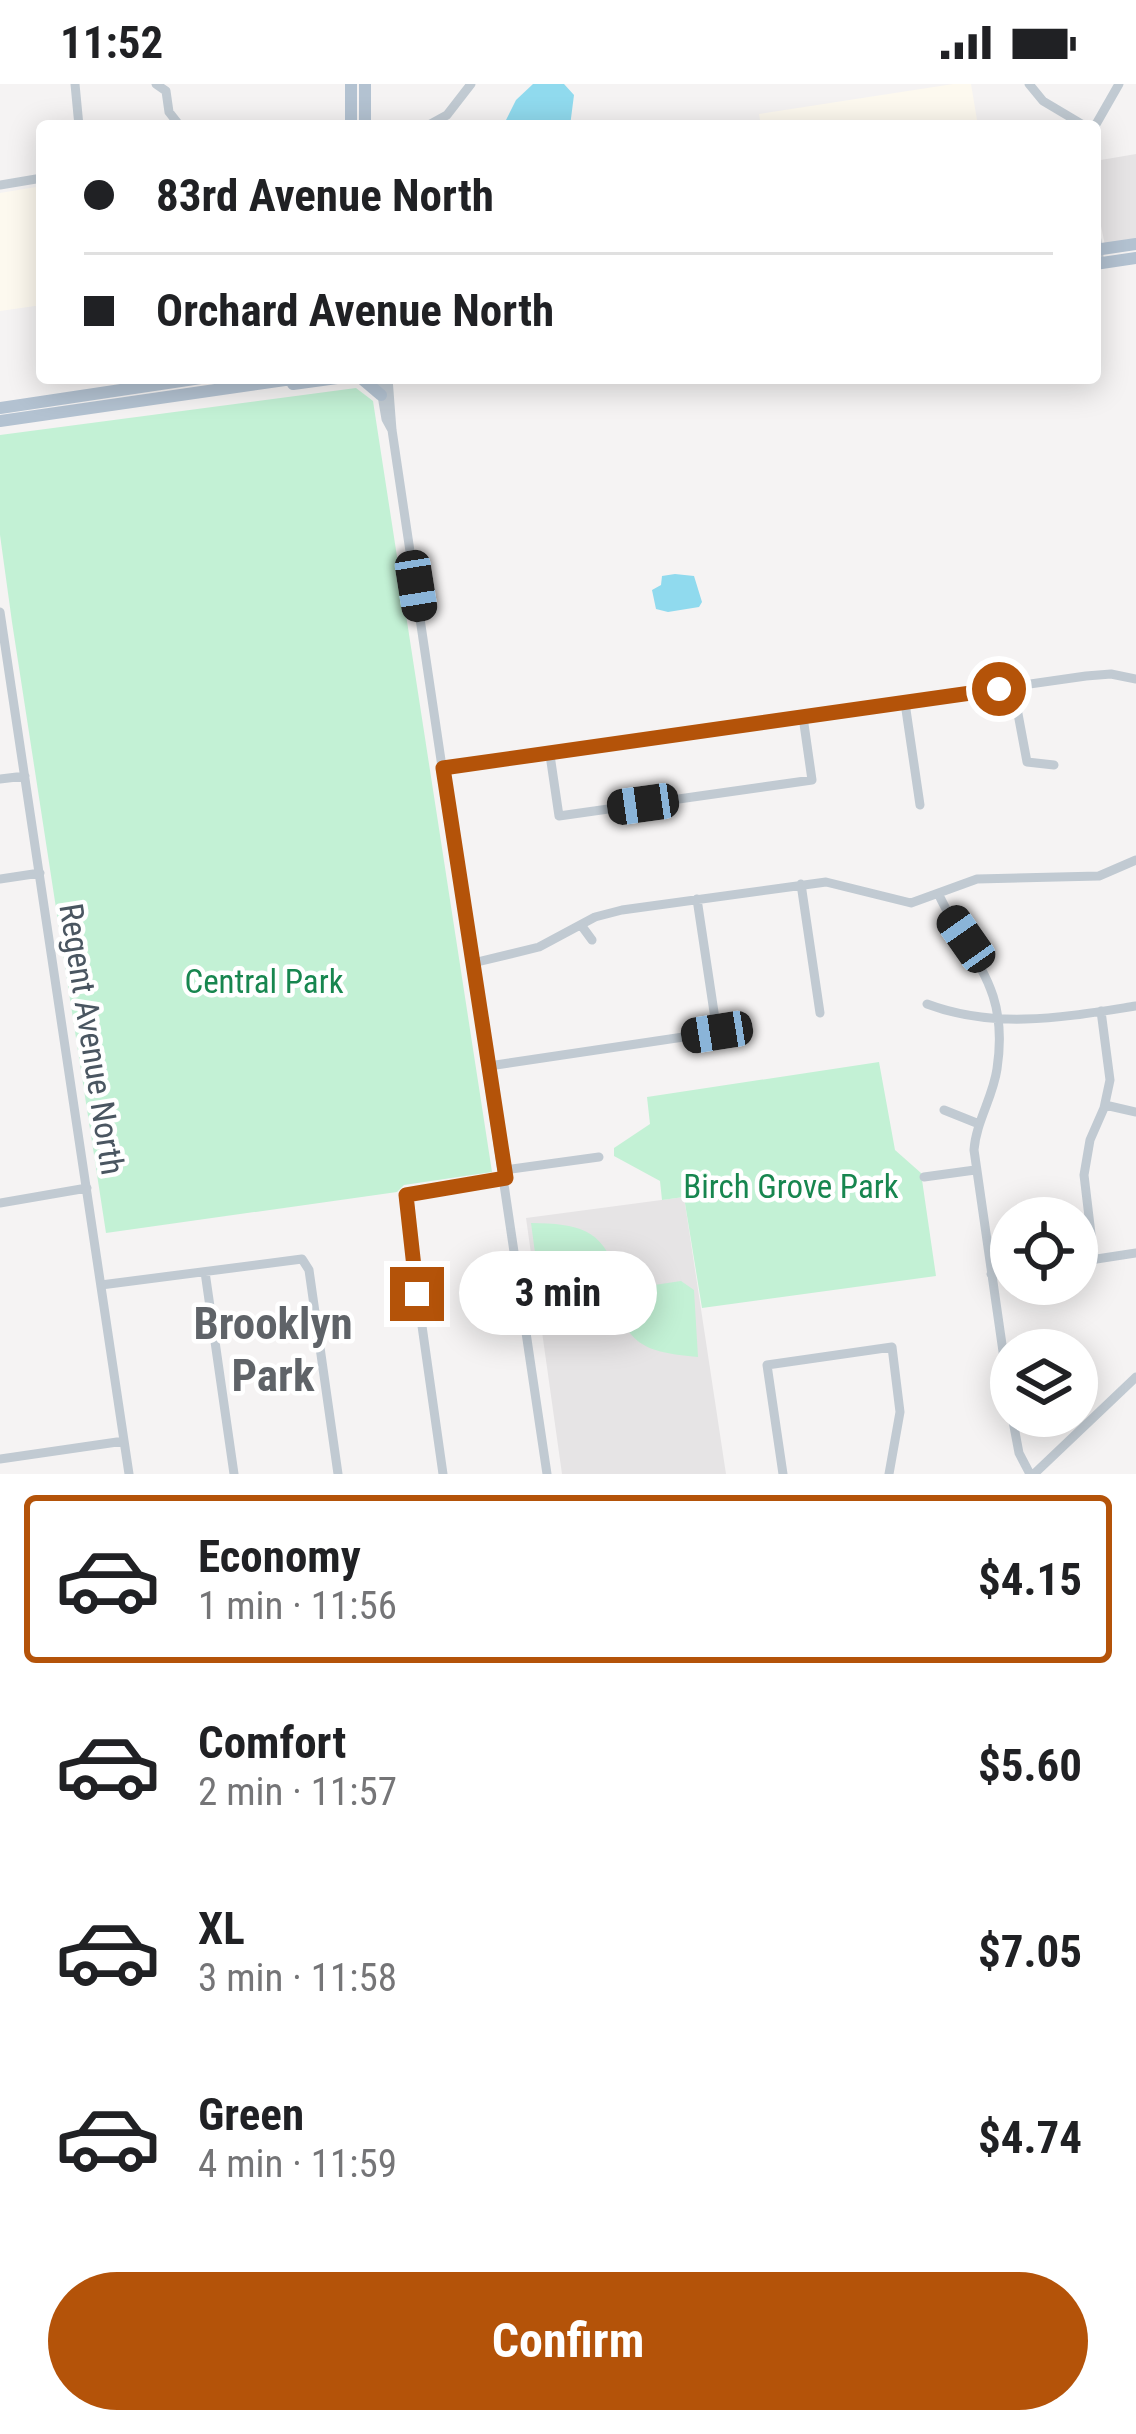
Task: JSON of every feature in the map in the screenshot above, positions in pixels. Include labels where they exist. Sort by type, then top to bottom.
[{"type":"main road","points":[[351,84],[352,120]]},
{"type":"main road","points":[[364,84],[365,120]]},
{"type":"main road","points":[[1101,256],[1136,244]]},
{"type":"main road","points":[[1101,257],[1136,259]]},
{"type":"main road","points":[[0,408],[153,384]]},
{"type":"main road","points":[[0,421],[257,384],[268,388],[296,384]]},
{"type":"main road","points":[[368,384],[381,394]]},
{"type":"street","points":[[75,84],[79,120]]},
{"type":"street","points":[[156,84],[166,91],[175,120]]},
{"type":"street","points":[[438,120],[448,115],[471,84]]},
{"type":"street","points":[[1029,84],[1043,100],[1075,120]]},
{"type":"street","points":[[1098,120],[1119,84]]},
{"type":"street","points":[[0,185],[36,179]]},
{"type":"street","points":[[383,384],[381,394],[392,430]]},
{"type":"street","points":[[385,384],[548,1474]]},
{"type":"street","name":"Regent Avenue North","points":[[0,612],[129,1474]]},
{"type":"street","points":[[443,768],[1112,674],[1136,680]]},
{"type":"street","points":[[1012,687],[1027,762],[1054,765]]},
{"type":"street","points":[[905,703],[920,805]]},
{"type":"street","points":[[550,755],[559,816],[812,780],[803,717]]},
{"type":"street","points":[[0,779],[25,776]]},
{"type":"street","points":[[473,963],[539,947],[608,913],[697,899],[841,883],[911,903],[977,879],[1076,882],[1136,860]]},
{"type":"street","points":[[0,879],[40,873]]},
{"type":"street","points":[[801,884],[820,1013]]},
{"type":"street","points":[[938,893],[978,958],[998,1019],[998,1063],[975,1138],[975,1170],[990,1262]]},
{"type":"street","points":[[488,1066],[717,1032],[697,899]]},
{"type":"street","points":[[581,925],[592,940]]},
{"type":"street","points":[[927,1004],[961,1016],[1037,1020],[1136,1006]]},
{"type":"street","points":[[1087,1197],[1084,1175],[1090,1140],[1105,1105],[1109,1069],[1101,1011]]},
{"type":"street","points":[[1105,1105],[1136,1112]]},
{"type":"street","points":[[944,1110],[979,1124]]},
{"type":"street","points":[[443,1474],[406,1195],[599,1157]]},
{"type":"street","points":[[924,1178],[975,1170]]},
{"type":"street","points":[[0,1202],[87,1188]]},
{"type":"street","points":[[1098,1258],[1136,1253]]},
{"type":"street","points":[[101,1285],[302,1259],[309,1270],[338,1474]]},
{"type":"street","points":[[206,1273],[234,1474]]},
{"type":"street","points":[[783,1474],[767,1365],[892,1347],[900,1412],[889,1474]]},
{"type":"street","points":[[1016,1437],[1019,1454],[1032,1474],[1136,1377]]},
{"type":"street","points":[[0,1459],[124,1441]]},
{"type":"shaded area","points":[[971,84],[977,120],[760,120],[759,114]]},
{"type":"shaded area","points":[[1136,154],[1136,241],[1105,245],[1101,160]]},
{"type":"shaded area","points":[[36,187],[36,306],[0,311],[0,193]]},
{"type":"shaded area","points":[[684,1197],[726,1474],[562,1474],[526,1218]]},
{"type":"green space","name":"Central Park","points":[[356,388],[373,401],[492,1172],[404,1185],[397,1192],[106,1233],[0,535],[0,435]]},
{"type":"green space","name":"Birch Grove Park","points":[[879,1062],[895,1150],[921,1173],[936,1276],[702,1308],[684,1197],[662,1200],[660,1181],[614,1156],[614,1148],[650,1124],[647,1097]]},
{"type":"green space","points":[[531,1223],[565,1225],[589,1233],[607,1251],[620,1283],[554,1298],[540,1290]]},
{"type":"green space","points":[[681,1281],[694,1290],[698,1357],[640,1343],[624,1324],[614,1291]]},
{"type":"water","points":[[533,84],[564,84],[574,95],[571,120],[506,120],[516,100]]},
{"type":"water","points":[[662,576],[694,576],[702,602],[699,607],[656,609],[652,590],[661,585]]},
{"type":"district","name":"Brooklyn Park","points":[[273,1349]]},
{"type":"route","points":[[417,1294],[406,1195],[506,1178],[443,768],[999,689]]}]
